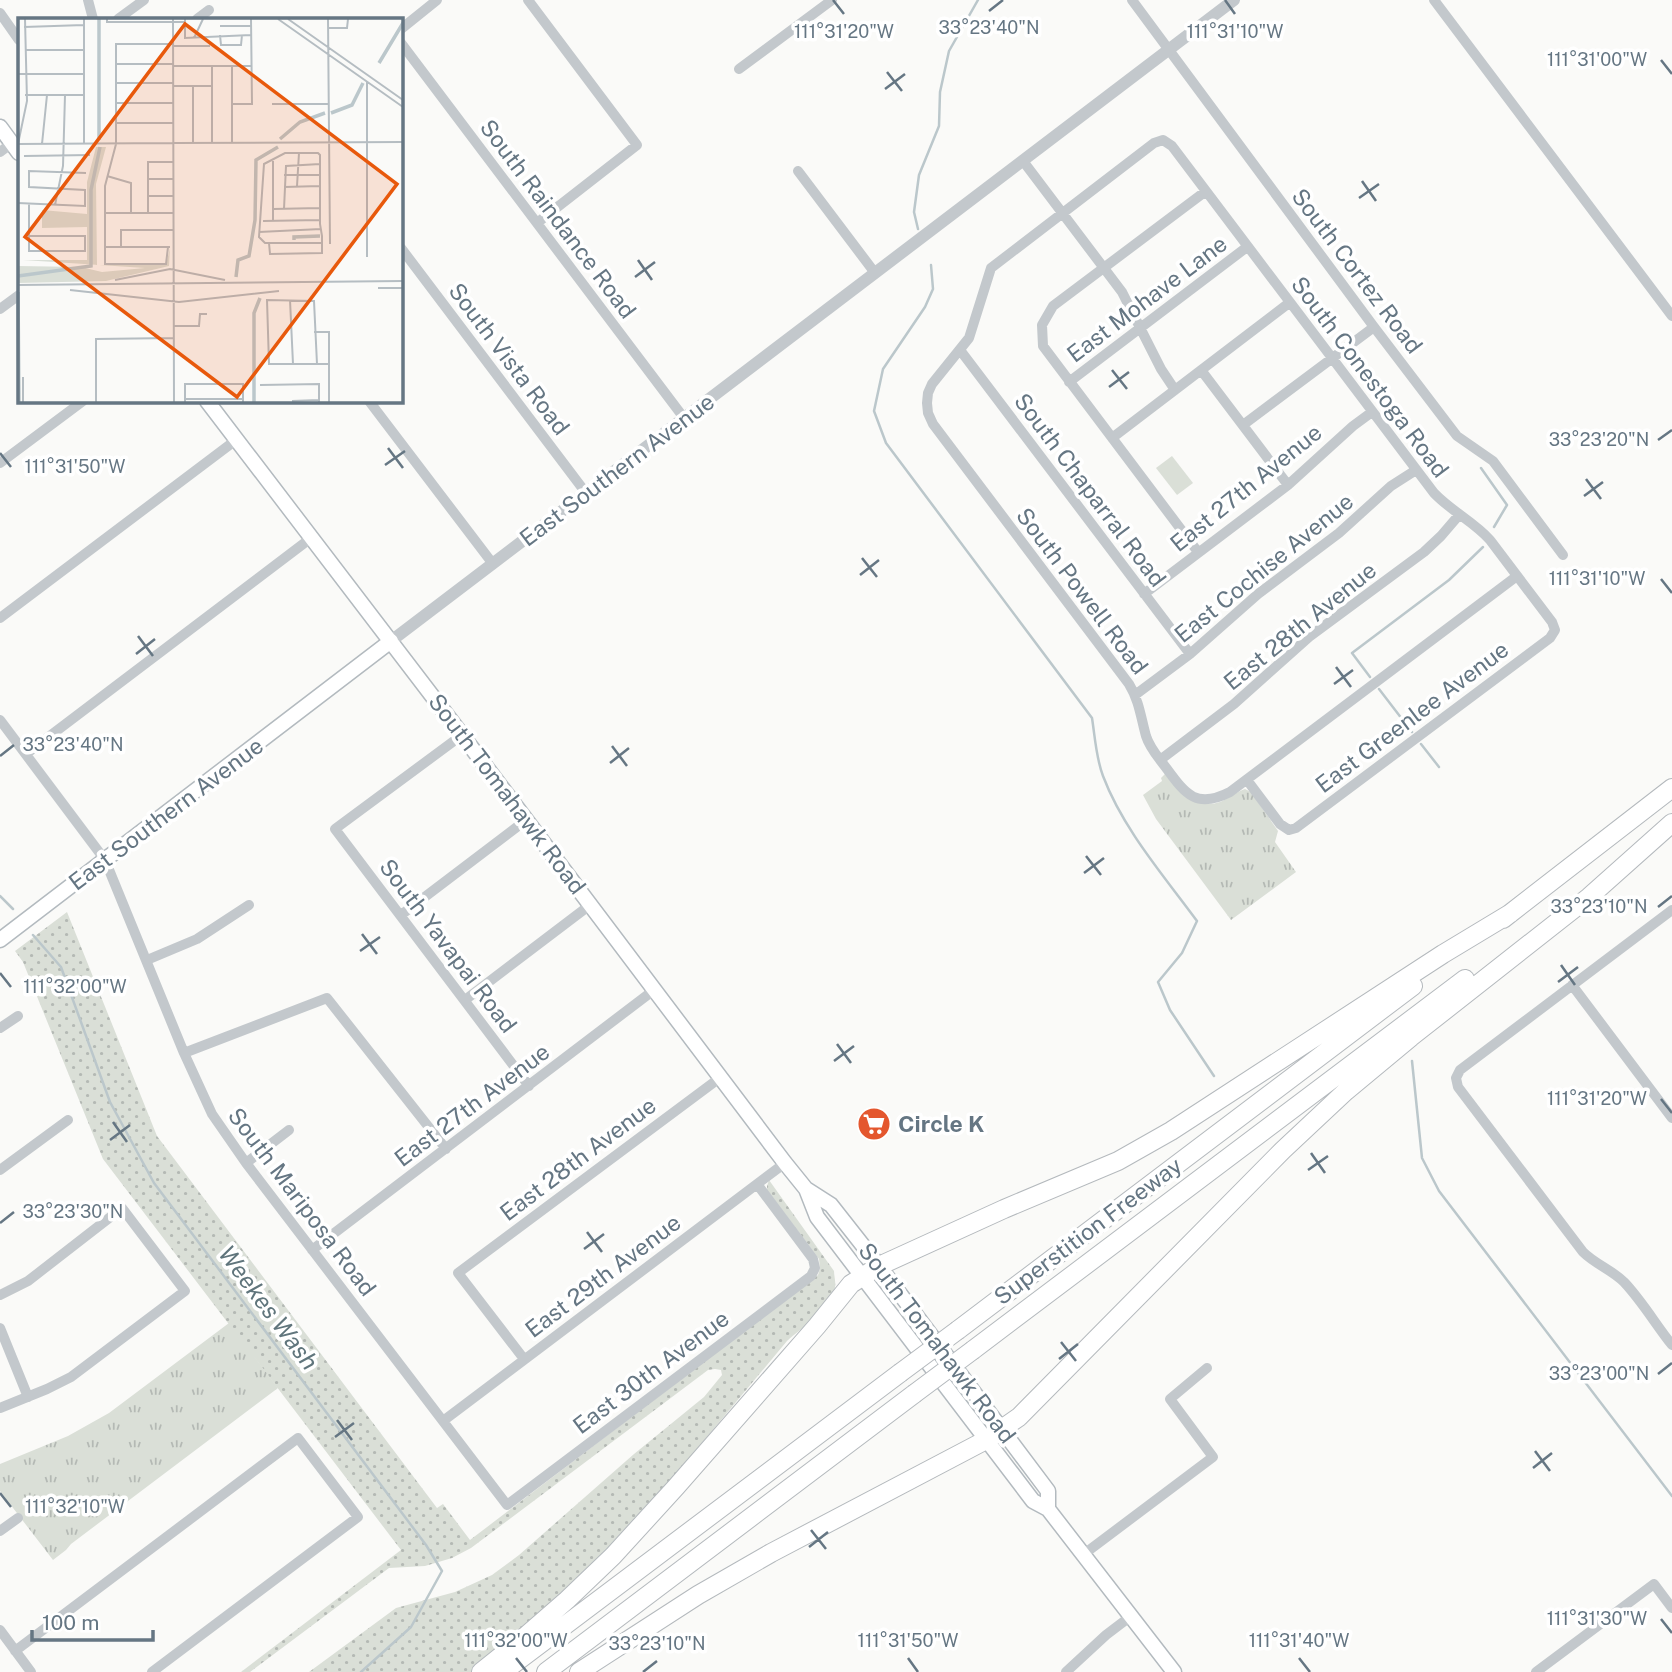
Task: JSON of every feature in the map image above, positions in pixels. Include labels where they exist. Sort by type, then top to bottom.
[{"type":"highway","name":"Superstition Freeway","points":[[503,1672],[1511,913],[1672,788]]},
{"type":"highway","name":"Superstition Freeway","points":[[545,1672],[1672,822]]},
{"type":"highway","points":[[579,1672],[698,1595],[771,1553],[986,1440],[1019,1417],[1283,1150],[1346,1091],[1589,897],[1672,822]]},
{"type":"highway","points":[[481,1672],[567,1600],[612,1556],[676,1487],[851,1284],[879,1266],[1118,1161],[1171,1131],[1443,954],[1511,913]]},
{"type":"main road","points":[[0,127],[10,149]]},
{"type":"main road","name":"South Tomahawk Road","points":[[207,402],[806,1189],[817,1217],[986,1440],[1033,1501],[1048,1509],[1174,1672]]},
{"type":"main road","name":"East Southern Avenue","points":[[0,940],[391,641]]},
{"type":"main road","name":"South Tomahawk Road","points":[[806,1189],[831,1205],[879,1266],[1048,1491],[1048,1509]]},
{"type":"street","points":[[88,0],[93,18]]},
{"type":"street","points":[[119,18],[144,0]]},
{"type":"street","points":[[402,28],[437,0]]},
{"type":"street","points":[[528,0],[638,145],[537,223]]},
{"type":"street","points":[[739,69],[832,0]]},
{"type":"street","name":"South Cortez Road","points":[[1132,0],[1457,436],[1493,461],[1563,555]]},
{"type":"street","name":"East Southern Avenue","points":[[391,641],[1234,0]]},
{"type":"street","points":[[1434,0],[1672,316]]},
{"type":"street","points":[[198,18],[209,10]]},
{"type":"street","points":[[0,13],[18,39]]},
{"type":"street","name":"South Raindance Road","points":[[402,44],[684,418]]},
{"type":"street","name":"South Conestoga Road","points":[[1062,213],[1154,143],[1163,140],[1172,146],[1416,470],[1442,502],[1486,535],[1552,622],[1555,630]]},
{"type":"street","points":[[1023,161],[1122,292],[1161,369],[1175,390]]},
{"type":"street","points":[[798,170],[874,273]]},
{"type":"street","points":[[1198,552],[1043,346],[1042,325],[1053,306],[1206,191]]},
{"type":"street","points":[[960,350],[969,338],[991,268],[1062,213]]},
{"type":"street","name":"East Mohave Lane","points":[[1069,382],[1247,247]]},
{"type":"street","name":"South Vista Road","points":[[402,249],[586,493]]},
{"type":"street","points":[[0,309],[18,296]]},
{"type":"street","points":[[1112,438],[1289,303]]},
{"type":"street","points":[[1243,425],[1374,327]]},
{"type":"street","name":"South Powell Road","points":[[960,350],[932,384],[927,402],[933,424],[1129,684],[1152,748],[1181,787],[1191,796],[1202,800],[1216,799],[1247,780]]},
{"type":"street","name":"South Chaparral Road","points":[[960,350],[1190,654]]},
{"type":"street","points":[[1201,370],[1288,485]]},
{"type":"street","points":[[0,463],[82,402]]},
{"type":"street","points":[[370,402],[493,564]]},
{"type":"street","name":"East 27th Avenue","points":[[1144,594],[1288,485],[1372,412]]},
{"type":"street","points":[[0,618],[236,440]]},
{"type":"street","name":"East Cochise Avenue","points":[[1135,695],[1190,654],[1258,594],[1339,533],[1391,486],[1416,470]]},
{"type":"street","name":"East 28th Avenue","points":[[1160,760],[1234,704],[1309,637],[1424,552],[1459,515]]},
{"type":"street","points":[[26,754],[311,538]]},
{"type":"street","points":[[1247,780],[1517,576]]},
{"type":"street","name":"East Greenlee Avenue","points":[[1247,780],[1280,824],[1289,830],[1296,828],[1550,638],[1555,630]]},
{"type":"street","name":"South Mariposa Road","points":[[0,720],[105,860],[184,1053],[212,1114],[246,1163],[507,1505]]},
{"type":"street","name":"South Yavapai Road","points":[[462,735],[335,830],[529,1086]]},
{"type":"street","points":[[401,915],[526,820]]},
{"type":"street","points":[[147,960],[197,939],[249,905]]},
{"type":"street","points":[[465,1000],[590,905]]},
{"type":"street","points":[[1672,910],[1460,1069],[1455,1077],[1458,1087],[1583,1252],[1625,1283],[1672,1345]]},
{"type":"street","points":[[1572,985],[1672,1118]]},
{"type":"street","name":"East 27th Avenue","points":[[312,1250],[654,990]]},
{"type":"street","points":[[184,1053],[327,998],[446,1149]]},
{"type":"street","points":[[0,1028],[18,1016]]},
{"type":"street","name":"East 28th Avenue","points":[[524,1359],[458,1273],[721,1077]]},
{"type":"street","points":[[0,1170],[68,1120]]},
{"type":"street","points":[[246,1163],[289,1130]]},
{"type":"street","name":"East 29th Avenue","points":[[443,1421],[785,1163]]},
{"type":"street","name":"East 30th Avenue","points":[[507,1505],[811,1276],[815,1268],[813,1259],[757,1184]]},
{"type":"street","points":[[0,1295],[27,1281],[122,1208],[185,1291],[71,1377],[0,1408]]},
{"type":"street","points":[[0,1328],[27,1397]]},
{"type":"street","points":[[1084,1554],[1213,1457],[1170,1399],[1208,1368]]},
{"type":"street","points":[[15,1651],[298,1438],[358,1517],[152,1672]]},
{"type":"street","points":[[0,1531],[18,1518]]},
{"type":"street","points":[[1536,1672],[1654,1584],[1672,1608]]},
{"type":"street","points":[[1066,1672],[1131,1616]]},
{"type":"street","points":[[0,1630],[32,1672]]},
{"type":"green space","points":[[1172,456],[1193,483],[1177,495],[1156,468]]},
{"type":"green space","points":[[1165,774],[1182,793],[1204,804],[1220,802],[1245,789],[1251,792],[1278,831],[1275,842],[1296,872],[1231,920],[1156,819],[1143,795],[1162,781],[1161,778]]},
{"type":"green space","points":[[67,912],[157,1136],[437,1508],[443,1504],[470,1540],[818,1275],[819,1259],[767,1190],[769,1180],[834,1271],[833,1295],[823,1310],[787,1341],[631,1528],[519,1634],[472,1672],[309,1672],[396,1608],[455,1592],[492,1575],[704,1397],[722,1375],[721,1370],[708,1370],[471,1548],[452,1558],[425,1566],[389,1568],[250,1672],[241,1672],[401,1550],[103,1159],[23,962],[15,951]]},
{"type":"green space","points":[[229,1323],[278,1388],[53,1560],[0,1491],[0,1464],[68,1436],[109,1413]]},
{"type":"waterway","points":[[918,229],[914,212],[919,175],[939,126],[940,92],[949,51],[978,0]]},
{"type":"waterway","points":[[931,265],[933,289],[925,307],[883,369],[874,411],[886,443],[1092,718],[1099,762],[1111,796],[1145,852],[1197,921],[1182,953],[1158,982],[1170,1010],[1214,1076]]},
{"type":"waterway","points":[[1481,468],[1507,505],[1494,527]]},
{"type":"waterway","points":[[1370,677],[1352,653],[1449,580],[1483,547]]},
{"type":"waterway","points":[[1379,689],[1412,732]]},
{"type":"waterway","points":[[1421,744],[1439,767]]},
{"type":"waterway","name":"Weekes Wash","points":[[0,896],[13,909]]},
{"type":"waterway","name":"Weekes Wash","points":[[33,935],[61,967],[110,1102],[154,1183],[426,1545],[442,1571],[411,1627],[361,1672]]},
{"type":"waterway","points":[[1412,1061],[1422,1158],[1439,1191],[1672,1496]]},
{"type":"place","name":"Circle K","points":[[874,1124]]}]
